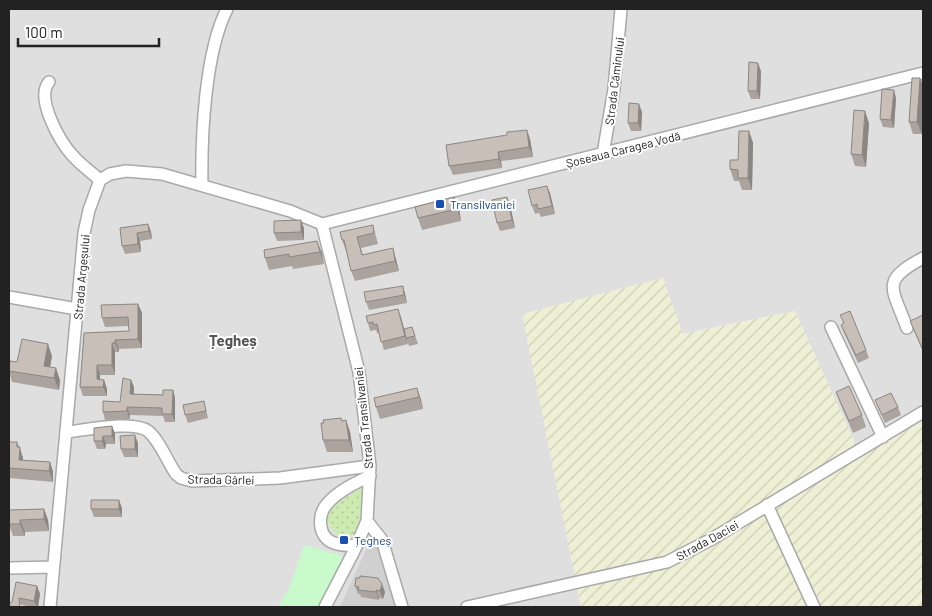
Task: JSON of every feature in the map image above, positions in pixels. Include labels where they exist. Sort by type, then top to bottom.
[{"type":"street","points":[[202,185],[202,127],[215,44],[227,9]]},
{"type":"street","name":"Strada Căminului","points":[[603,154],[614,96],[621,9]]},
{"type":"street","name":"Șoseaua Caragea Vodă","points":[[322,224],[923,72]]},
{"type":"street","points":[[49,82],[44,87],[44,99],[58,136],[73,156],[100,180],[110,174],[141,171],[162,174],[290,210],[322,224]]},
{"type":"street","name":"Strada Argeșului","points":[[50,607],[84,233],[89,210],[100,180]]},
{"type":"street","name":"Strada Transilvaniei","points":[[322,224],[359,372],[370,471],[367,521],[357,545],[325,607]]},
{"type":"street","points":[[907,328],[893,289],[893,282],[896,275],[903,269],[923,258]]},
{"type":"street","points":[[9,297],[77,310]]},
{"type":"street","points":[[831,327],[884,437]]},
{"type":"street","name":"Strada Daciei","points":[[467,607],[666,562],[687,553],[923,412]]},
{"type":"street","name":"Strada Gârlei","points":[[67,432],[126,426],[140,427],[153,436],[176,474],[181,478],[192,481],[280,478],[370,471]]},
{"type":"street","points":[[357,545],[345,546],[332,543],[325,537],[320,519],[326,505],[332,498],[370,471]]},
{"type":"street","points":[[767,505],[814,607]]},
{"type":"street","points":[[367,521],[382,540],[402,607]]},
{"type":"street","points":[[9,568],[53,567]]},
{"type":"shaded area","points":[[9,9],[923,9],[923,421],[861,457],[795,311],[682,334],[663,278],[523,314],[581,607],[9,607]]},
{"type":"shaded area","points":[[369,543],[378,543],[396,607],[340,607]]},
{"type":"green space","points":[[663,278],[683,334],[795,311],[861,456],[923,421],[923,607],[581,607],[522,314]]},
{"type":"green space","points":[[366,485],[364,506],[355,534],[341,536],[334,532],[327,520],[332,506]]},
{"type":"green space","points":[[304,545],[344,556],[320,607],[278,607],[289,589]]},
{"type":"building","points":[[749,62],[758,63],[757,91],[748,91]]},
{"type":"building","points":[[912,78],[920,78],[917,122],[909,122]]},
{"type":"building","points":[[882,89],[894,90],[891,120],[880,119]]},
{"type":"building","points":[[629,103],[639,104],[638,123],[628,123]]},
{"type":"building","points":[[854,110],[865,111],[862,155],[851,154]]},
{"type":"building","points":[[527,130],[529,147],[498,152],[499,159],[449,166],[446,145],[507,135],[507,132]]},
{"type":"building","points":[[739,131],[749,131],[748,178],[738,178],[738,170],[730,169],[730,160],[738,160]]},
{"type":"building","points":[[547,186],[552,206],[538,209],[537,204],[532,206],[528,190]]},
{"type":"building","points":[[454,197],[457,209],[418,218],[415,207]]},
{"type":"building","points":[[507,197],[512,220],[497,223],[492,200]]},
{"type":"building","points":[[301,220],[301,232],[274,233],[274,221]]},
{"type":"building","points":[[148,224],[149,231],[137,233],[138,244],[122,246],[120,228]]},
{"type":"building","points":[[373,225],[374,233],[357,237],[362,255],[393,248],[395,261],[351,271],[344,240],[342,240],[340,232]]},
{"type":"building","points":[[317,241],[320,252],[289,257],[289,254],[265,258],[264,250]]},
{"type":"building","points":[[403,286],[404,295],[366,302],[364,292]]},
{"type":"building","points":[[138,304],[138,339],[115,340],[115,343],[112,343],[112,365],[97,365],[97,379],[104,380],[103,387],[80,387],[84,333],[129,331],[128,317],[102,318],[101,305]]},
{"type":"building","points":[[398,309],[405,336],[381,342],[377,324],[374,325],[373,322],[368,323],[366,316]]},
{"type":"building","points":[[850,311],[866,350],[856,355],[841,325],[844,323],[840,315]]},
{"type":"building","points":[[923,315],[923,350],[910,321]]},
{"type":"building","points":[[412,327],[415,336],[406,338],[404,329]]},
{"type":"building","points":[[22,339],[48,344],[44,366],[56,368],[54,378],[9,371],[10,361],[17,362]]},
{"type":"building","points":[[123,378],[131,380],[130,394],[163,395],[163,390],[173,390],[172,414],[162,414],[162,408],[127,407],[127,411],[103,412],[103,401],[120,402]]},
{"type":"building","points":[[849,386],[862,415],[849,421],[836,392]]},
{"type":"building","points":[[417,388],[419,397],[376,407],[374,398]]},
{"type":"building","points":[[891,393],[898,407],[882,415],[875,400]]},
{"type":"building","points":[[204,401],[206,411],[185,415],[183,405]]},
{"type":"building","points":[[341,418],[342,421],[346,420],[349,440],[323,440],[321,423],[324,423],[323,420]]},
{"type":"building","points":[[112,426],[112,436],[103,436],[102,441],[94,441],[94,428]]},
{"type":"building","points":[[135,435],[135,449],[121,449],[120,436]]},
{"type":"building","points":[[9,442],[17,442],[17,447],[20,447],[19,460],[50,462],[49,471],[9,468]]},
{"type":"building","points":[[91,500],[119,500],[119,509],[91,509]]},
{"type":"building","points":[[44,509],[44,519],[20,520],[20,524],[9,524],[9,510]]},
{"type":"building","points":[[360,576],[378,578],[382,584],[380,591],[358,590],[359,587],[355,586],[356,578],[360,578]]},
{"type":"building","points":[[16,582],[37,586],[34,601],[19,598],[20,607],[9,607],[9,603],[12,602]]},
{"type":"place","name":"Transilvaniei","points":[[440,204]]},
{"type":"place","name":"Țegheș","points":[[344,540]]},
{"type":"district","name":"Țegheș","points":[[233,340]]}]
